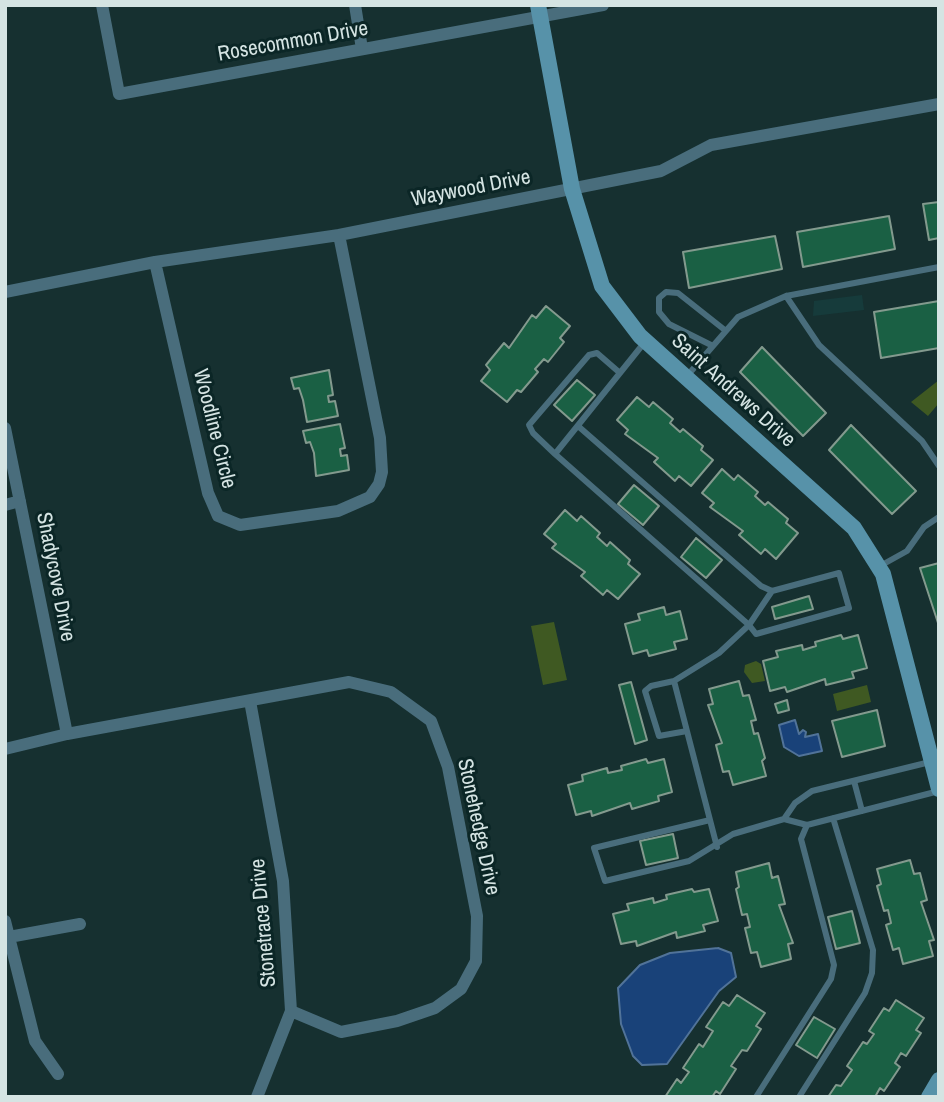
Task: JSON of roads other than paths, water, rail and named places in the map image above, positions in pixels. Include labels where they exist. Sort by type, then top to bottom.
[{"type":"street","name":"Rosecommon Drive","points":[[102,5],[119,94],[362,49],[539,11],[603,5]]},
{"type":"street","points":[[355,5],[362,49]]},
{"type":"street","name":"Saint Andrews Drive","points":[[539,11],[572,189],[602,286],[645,341],[854,528],[883,574],[939,790]]},
{"type":"street","name":"Waywood Drive","points":[[5,292],[155,262],[339,235],[572,189],[661,171],[711,145],[939,104]]},
{"type":"street","name":"Woodline Circle","points":[[155,262],[208,494],[218,516],[240,525],[338,511],[370,497],[379,484],[382,471],[380,438],[339,235]]},
{"type":"street","name":"Shadycove Drive","points":[[5,428],[67,734]]},
{"type":"street","points":[[5,505],[20,501]]},
{"type":"street","name":"Stonehedge Drive","points":[[5,749],[67,734],[349,682],[391,692],[431,721],[448,767],[477,916],[476,961],[461,989],[435,1009],[397,1021],[341,1031],[291,1011]]},
{"type":"street","name":"Stonetrace Drive","points":[[250,701],[284,881],[291,1011],[257,1097]]},
{"type":"street","points":[[5,921],[35,1041],[58,1073]]},
{"type":"street","points":[[9,937],[80,924]]},
{"type":"street","points":[[929,1097],[939,1080]]},
{"type":"lane","points":[[686,378],[738,317],[786,296],[939,267]]},
{"type":"lane","points":[[713,346],[669,324],[659,312],[659,298],[672,291],[678,293],[726,331]]},
{"type":"lane","points":[[786,296],[819,345],[922,441],[939,466]]},
{"type":"lane","points":[[555,454],[645,341]]},
{"type":"lane","points":[[578,426],[761,586],[772,591],[839,573],[849,608],[756,634],[533,433],[529,425],[589,355],[597,353],[620,373]]},
{"type":"lane","points":[[878,566],[907,551],[924,527],[939,517]]},
{"type":"lane","points":[[687,731],[662,737],[656,733],[646,688],[674,681],[719,653],[748,625],[772,591]]},
{"type":"lane","points":[[674,681],[717,846]]},
{"type":"lane","points":[[784,819],[795,803],[812,791],[932,762]]},
{"type":"lane","points":[[854,781],[862,811]]},
{"type":"lane","points":[[710,820],[594,848],[605,881],[689,861],[733,834],[784,819],[807,825],[939,790]]},
{"type":"lane","points":[[799,1097],[865,993],[872,973],[873,950],[833,818]]},
{"type":"lane","points":[[755,1097],[833,972],[834,965],[801,839],[807,825]]},
{"type":"water","points":[[795,720],[799,734],[803,730],[806,732],[805,737],[818,734],[822,751],[799,756],[784,747],[779,725]]},
{"type":"water","points":[[718,948],[731,953],[736,977],[719,991],[667,1064],[642,1065],[633,1056],[621,1024],[618,988],[640,965],[670,953]]}]
